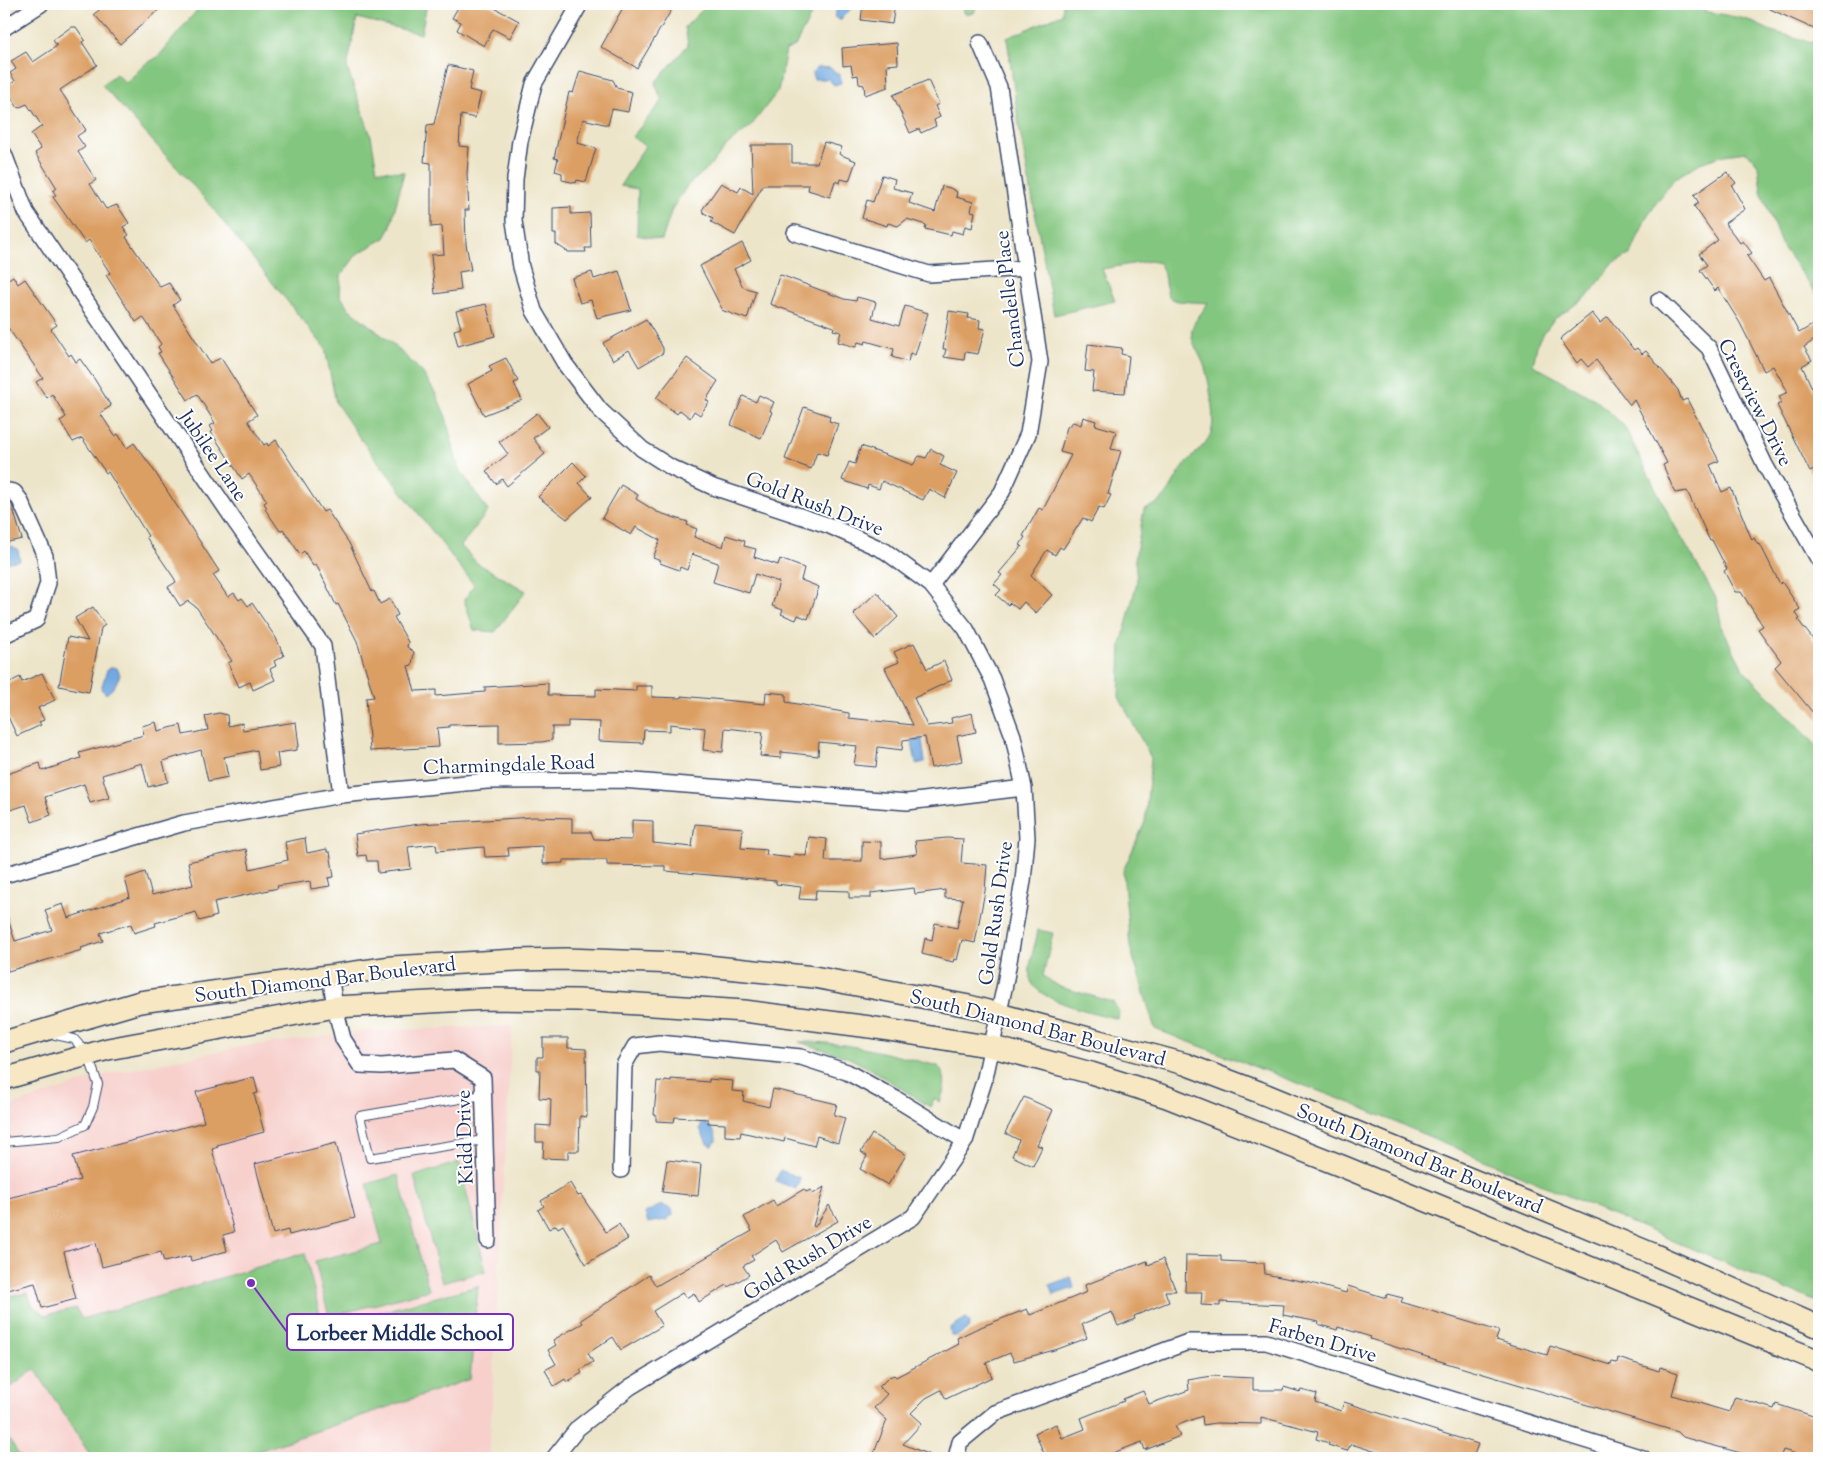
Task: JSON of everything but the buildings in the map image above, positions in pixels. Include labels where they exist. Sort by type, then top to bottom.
[{"type":"main road","name":"South Diamond Bar Boulevard","points":[[4,1042],[140,1002],[392,967],[518,960],[678,963],[814,977],[1000,1014],[1186,1064],[1249,1088],[1653,1254],[1819,1327]]},
{"type":"main road","name":"South Diamond Bar Boulevard","points":[[4,1080],[108,1049],[334,1007],[487,999],[578,1000],[744,1011],[870,1027],[993,1047],[1167,1097],[1819,1361]]},
{"type":"street","points":[[4,28],[41,4]]},
{"type":"street","name":"Gold Rush Drive","points":[[554,1458],[578,1428],[630,1387],[913,1217],[965,1141],[993,1047],[1000,1014],[1023,881],[1027,838],[1024,788],[1013,736],[992,680],[966,629],[930,585],[886,551],[830,526],[714,487],[672,468],[642,449],[600,410],[565,364],[534,311],[521,267],[514,221],[514,179],[520,141],[534,84],[580,4]]},
{"type":"street","name":"Chandelle Place","points":[[930,585],[1002,492],[1028,434],[1040,362],[999,87],[980,43]]},
{"type":"street","name":"Jubilee Lane","points":[[4,154],[26,212],[236,523],[323,646],[341,795]]},
{"type":"street","points":[[795,233],[929,274],[1027,268]]},
{"type":"street","name":"Crestview Drive","points":[[1659,300],[1708,348],[1765,465],[1819,560]]},
{"type":"street","points":[[4,490],[14,492],[20,500],[46,556],[48,583],[36,620],[4,635]]},
{"type":"street","name":"Charmingdale Road","points":[[4,875],[184,823],[341,795],[487,781],[621,780],[907,802],[1024,788]]},
{"type":"street","name":"Kidd Drive","points":[[330,975],[334,1007],[343,1039],[360,1065],[382,1066],[454,1060],[483,1078],[488,1240]]},
{"type":"street","points":[[621,1170],[624,1065],[635,1046],[659,1043],[801,1057],[820,1063],[846,1072],[896,1099],[965,1141]]},
{"type":"street","name":"Farben Drive","points":[[956,1458],[960,1442],[995,1413],[1188,1342],[1266,1342],[1643,1458]]},
{"type":"lane","points":[[4,1142],[59,1137],[85,1125],[93,1108],[98,1084],[88,1054],[74,1040],[40,1032]]},
{"type":"lane","points":[[483,1095],[360,1116],[370,1158],[484,1140]]},
{"type":"shaded area","points":[[512,1026],[489,1458],[4,1458],[4,1108],[108,1074],[240,1047],[367,1031]]},
{"type":"green space","points":[[202,4],[427,4],[421,34],[357,18],[347,68],[371,136],[377,170],[404,172],[390,229],[385,238],[357,254],[341,276],[340,295],[349,309],[394,345],[422,372],[436,394],[446,417],[458,467],[488,511],[461,546],[477,563],[526,591],[495,632],[474,630],[464,600],[474,585],[359,437],[336,403],[325,348],[205,199],[102,85],[116,74],[126,83],[145,64],[158,57]]},
{"type":"green space","points":[[708,4],[817,4],[795,46],[786,50],[778,91],[751,126],[728,144],[708,168],[687,186],[672,209],[662,240],[637,235],[638,189],[620,186],[645,146],[632,137],[662,101],[655,83],[688,45],[685,27]]},
{"type":"green space","points":[[961,4],[977,4],[974,13],[965,14]]},
{"type":"green space","points":[[1063,4],[1698,4],[1704,11],[1746,19],[1771,31],[1819,44],[1819,298],[1781,244],[1761,191],[1758,165],[1747,152],[1724,155],[1700,163],[1674,179],[1647,216],[1631,254],[1613,264],[1588,296],[1554,319],[1538,341],[1533,365],[1596,400],[1624,426],[1672,521],[1716,598],[1722,628],[1743,669],[1819,748],[1819,1303],[1353,1104],[1155,1029],[1130,947],[1123,871],[1145,822],[1151,758],[1119,697],[1121,645],[1137,582],[1135,559],[1144,509],[1164,498],[1182,469],[1209,438],[1211,433],[1213,419],[1208,379],[1191,333],[1195,322],[1208,303],[1177,301],[1168,297],[1163,270],[1159,263],[1150,261],[1102,269],[1115,301],[1054,315],[1019,126],[1007,38],[1062,14]]},
{"type":"green space","points":[[1038,930],[1053,933],[1043,976],[1060,987],[1113,1002],[1119,1011],[1118,1019],[1067,1005],[1042,993],[1033,985],[1030,977],[1030,965]]},
{"type":"green space","points":[[799,1042],[852,1046],[938,1066],[945,1083],[940,1102],[934,1099],[930,1107],[871,1069],[847,1057]]},
{"type":"green space","points":[[459,1162],[486,1271],[442,1283],[414,1176]]},
{"type":"green space","points":[[398,1175],[429,1290],[329,1317],[315,1261],[382,1244],[367,1184]]},
{"type":"green space","points":[[305,1253],[323,1327],[478,1286],[470,1379],[238,1458],[92,1458],[35,1369],[10,1388],[4,1379],[4,1297],[28,1293],[32,1305],[46,1315],[76,1308],[82,1319]]},
{"type":"green space","points":[[4,1432],[21,1458],[4,1458]]},
{"type":"water","points":[[836,4],[852,4],[851,9],[840,20],[834,17]]},
{"type":"water","points":[[817,67],[830,68],[840,75],[841,83],[834,85],[828,79],[814,79],[812,74]]},
{"type":"water","points":[[12,546],[18,550],[20,560],[4,563],[4,549]]},
{"type":"water","points":[[112,667],[117,668],[120,675],[114,687],[106,694],[101,689],[107,670]]},
{"type":"water","points":[[922,739],[925,762],[916,764],[912,741]]},
{"type":"water","points":[[702,1123],[708,1125],[714,1131],[716,1141],[712,1146],[707,1144],[700,1129]]},
{"type":"water","points":[[780,1170],[800,1178],[796,1189],[776,1181]]},
{"type":"water","points":[[661,1205],[672,1209],[673,1215],[666,1220],[648,1223],[645,1213]]},
{"type":"water","points":[[1071,1277],[1074,1288],[1053,1295],[1049,1285]]},
{"type":"water","points":[[966,1318],[970,1322],[969,1328],[957,1336],[951,1336],[950,1328]]},
{"type":"place","name":"Lorbeer Middle School","points":[[251,1283]]}]
